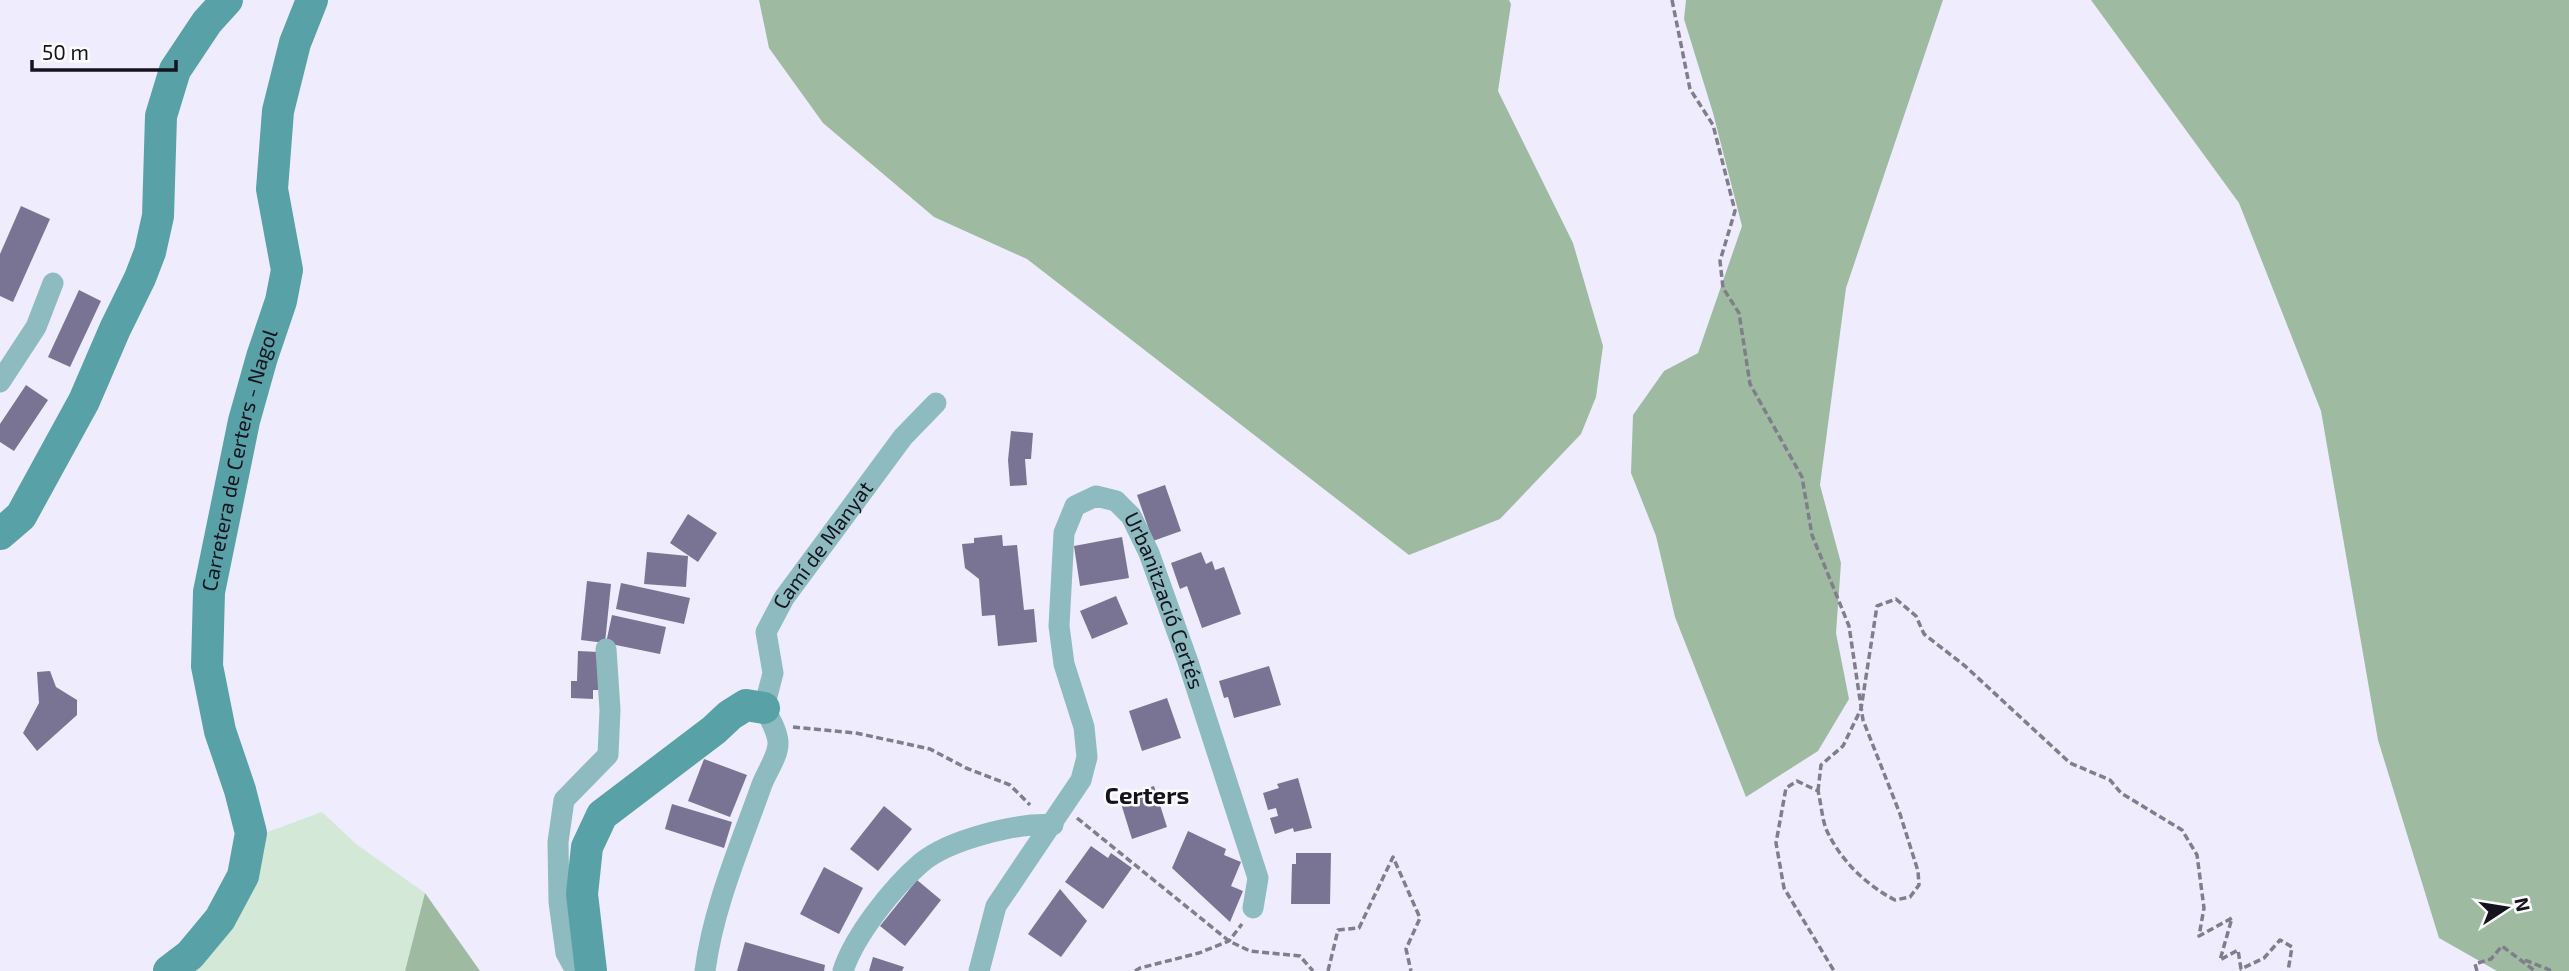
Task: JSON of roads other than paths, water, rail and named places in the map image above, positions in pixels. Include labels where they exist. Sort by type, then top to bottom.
[{"type":"main road","points":[[0,534],[21,516],[84,401],[140,278],[150,252],[158,216],[161,116],[175,70],[207,22],[227,0]]},
{"type":"main road","name":"Carretera de Certers - Nagol","points":[[169,971],[190,955],[220,919],[243,876],[251,833],[220,731],[207,666],[209,592],[244,421],[281,301],[287,270],[272,189],[278,111],[295,43],[312,0]]},
{"type":"main road","points":[[591,971],[582,894],[587,847],[601,815],[738,710],[746,705],[764,708]]},
{"type":"street","points":[[0,382],[36,327],[53,283]]},
{"type":"street","name":"Camí de Manyat","points":[[764,708],[773,673],[766,632],[784,598],[903,437],[936,403]]},
{"type":"street","name":"Urbanització Certés","points":[[979,971],[996,906],[1081,780],[1087,757],[1084,727],[1064,664],[1059,625],[1065,533],[1075,506],[1096,496],[1116,501],[1131,516],[1149,553],[1188,662],[1258,878],[1253,908]]},
{"type":"street","points":[[576,971],[566,953],[564,940],[559,902],[558,842],[564,800],[608,755],[610,710],[606,649]]},
{"type":"street","points":[[705,971],[708,947],[725,890],[762,782],[779,745],[775,728],[764,708]]},
{"type":"street","points":[[843,971],[864,927],[922,863],[953,844],[1058,816]]},
{"type":"district","name":"Certers","points":[[1147,796]]}]
